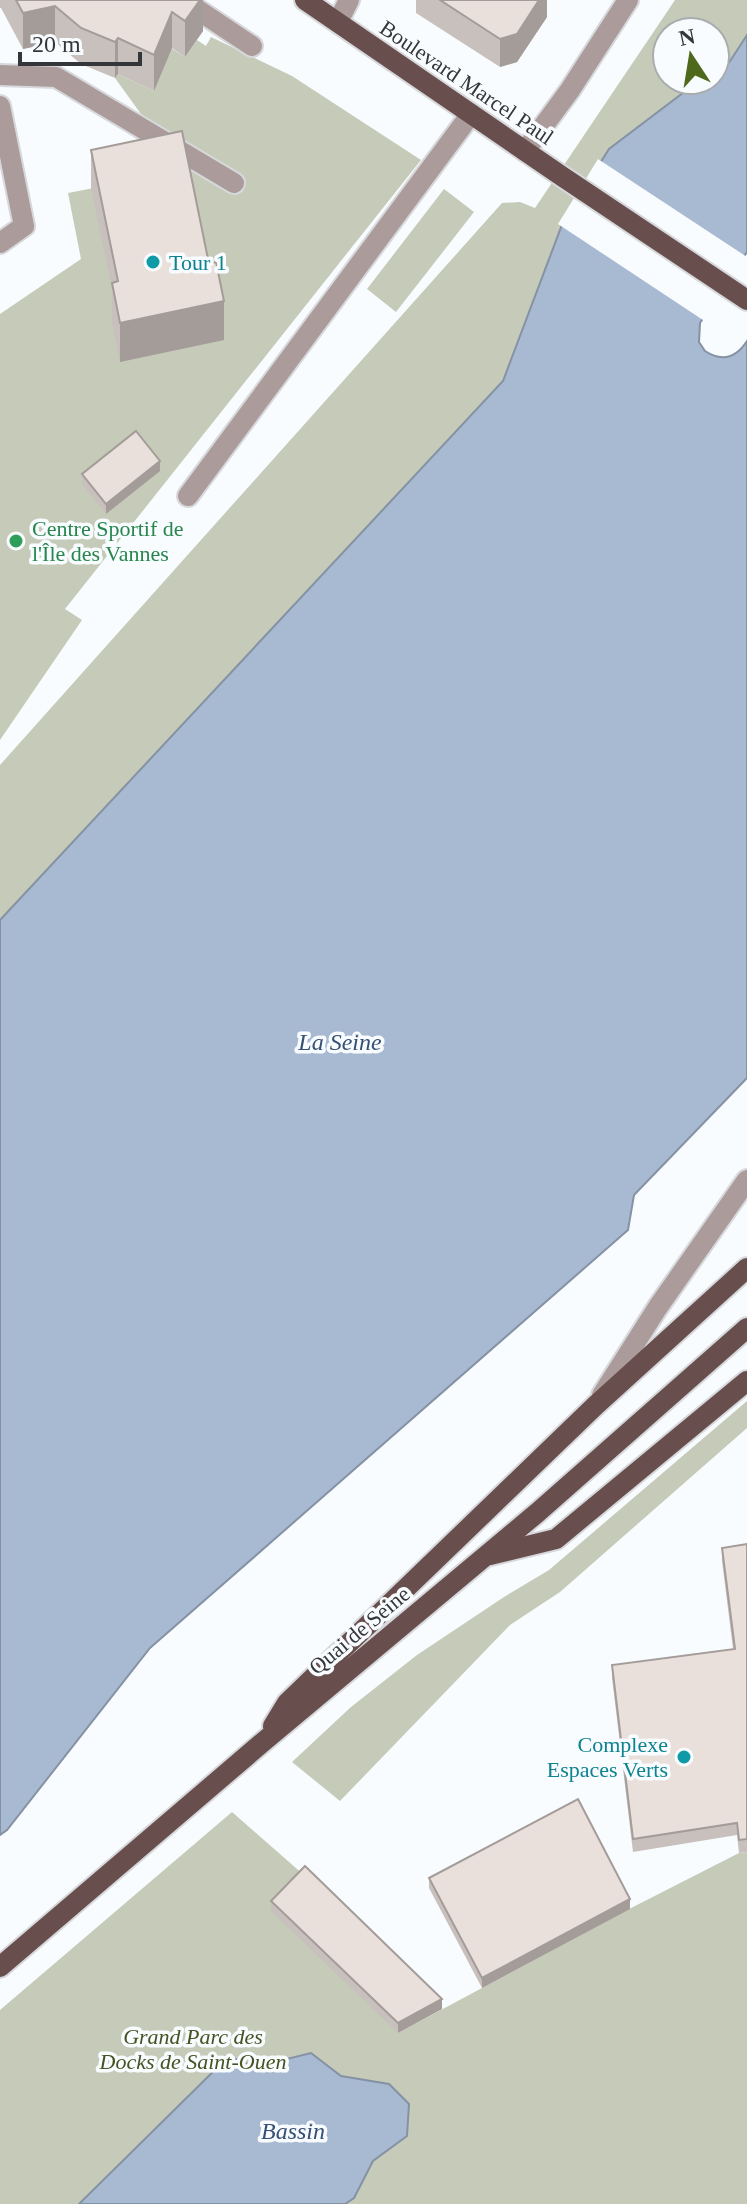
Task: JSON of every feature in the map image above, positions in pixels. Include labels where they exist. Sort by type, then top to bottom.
[{"type":"main road","name":"Boulevard Marcel Paul","points":[[305,0],[747,300]]},
{"type":"main road","points":[[263,1742],[287,1703],[596,1405],[747,1268]]},
{"type":"main road","name":"Quai de Seine","points":[[0,1967],[486,1556],[747,1328]]},
{"type":"main road","points":[[486,1556],[556,1539],[747,1381]]},
{"type":"street","points":[[183,0],[252,46]]},
{"type":"street","points":[[338,22],[349,0]]},
{"type":"street","points":[[525,151],[570,90],[628,0]]},
{"type":"street","points":[[0,75],[56,77],[234,183]]},
{"type":"street","points":[[0,106],[24,226],[0,243]]},
{"type":"street","points":[[188,496],[471,114]]},
{"type":"street","points":[[596,1405],[658,1307],[747,1180]]},
{"type":"green space","points":[[675,0],[747,0],[747,35],[731,60],[731,16],[664,16]]},
{"type":"green space","points":[[651,36],[651,96],[679,96],[609,149],[563,222],[503,381],[0,920],[0,765],[502,203],[520,202],[535,208]]},
{"type":"green space","points":[[211,37],[292,76],[421,160],[65,609],[82,620],[0,740],[0,314],[81,259],[68,193],[182,171],[115,78],[118,74],[154,91],[168,46],[185,57],[197,40],[206,46]]},
{"type":"green space","points":[[444,189],[474,212],[396,312],[367,289]]},
{"type":"green space","points":[[747,1401],[747,1428],[560,1592],[510,1625],[340,1801],[292,1762],[351,1707],[417,1655],[549,1570]]},
{"type":"green space","name":"Grand Parc des Docks de Saint-Ouen","points":[[232,1812],[305,1876],[398,2033],[633,1907],[739,1853],[747,1852],[747,2204],[0,2204],[0,2010]]},
{"type":"water","name":"La Seine","points":[[747,35],[747,252],[700,323],[699,342],[705,351],[723,357],[733,355],[747,341],[747,1078],[634,1195],[628,1230],[150,1648],[0,1835],[0,920],[503,381],[563,222],[609,149],[679,96],[731,96],[731,60]]},
{"type":"water","name":"Bassin","points":[[311,2053],[341,2076],[389,2084],[409,2104],[407,2136],[373,2161],[354,2198],[345,2204],[79,2204],[229,2056],[254,2067]]},
{"type":"pier","points":[[598,159],[747,257],[706,322],[558,224]]},
{"type":"building","points":[[16,0],[200,0],[185,21],[172,12],[154,55],[118,38],[115,42],[81,28],[55,6],[23,13]]},
{"type":"building","points":[[440,0],[539,0],[517,34],[500,39]]},
{"type":"building","name":"Tour 1","points":[[182,131],[209,264],[216,262],[224,301],[120,323],[112,283],[118,281],[91,150]]},
{"type":"building","points":[[136,431],[160,461],[106,504],[82,474]]},
{"type":"building","name":"Complexe Espaces Verts","points":[[747,1544],[747,1839],[739,1840],[737,1823],[633,1839],[612,1665],[735,1649],[722,1548]]},
{"type":"building","points":[[578,1799],[630,1899],[482,1978],[429,1878]]},
{"type":"building","points":[[305,1866],[442,1999],[398,2023],[271,1901]]},
{"type":"place","name":"Tour 1","points":[[153,262]]},
{"type":"place","name":"Centre Sportif de l'Île des Vannes","points":[[16,541]]},
{"type":"place","name":"Complexe Espaces Verts","points":[[684,1757]]}]
